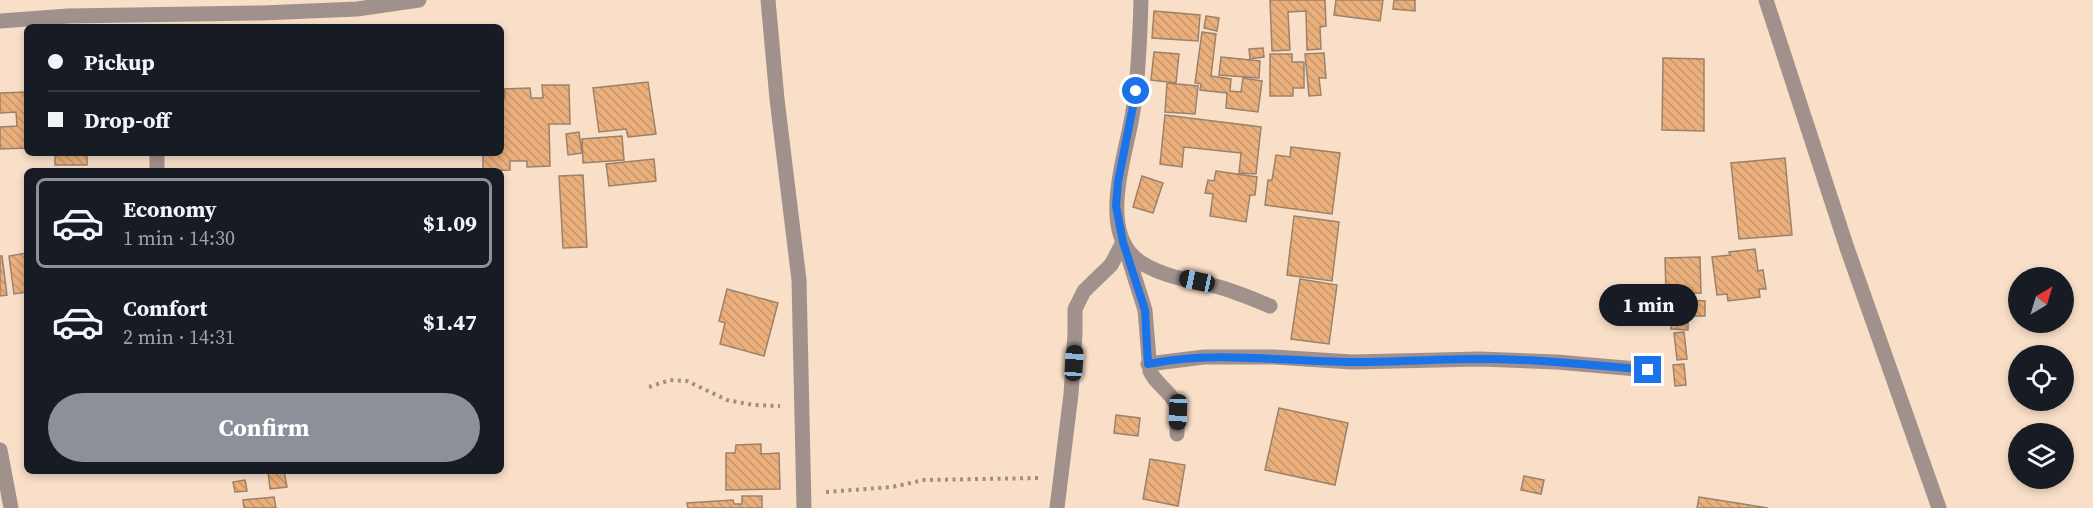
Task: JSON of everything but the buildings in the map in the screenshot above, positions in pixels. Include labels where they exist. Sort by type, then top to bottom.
[{"type":"street","points":[[0,21],[68,16],[197,20],[357,9],[419,0]]},
{"type":"street","points":[[768,0],[780,123],[797,255],[804,501]]},
{"type":"street","points":[[1141,0],[1138,75],[1134,108],[1118,182],[1116,206],[1124,246],[1145,310],[1148,364],[1153,378],[1176,404],[1177,434]]},
{"type":"street","points":[[1766,0],[1847,249],[1940,508]]},
{"type":"street","points":[[1124,246],[1146,266],[1170,276],[1223,288],[1270,306]]},
{"type":"street","points":[[1057,508],[1071,394],[1075,309],[1084,291],[1111,265],[1124,246]]},
{"type":"street","points":[[1148,364],[1204,357],[1274,357],[1352,362],[1480,359],[1557,362],[1648,370]]},
{"type":"street","points":[[0,450],[12,508]]},
{"type":"path","points":[[649,387],[670,380],[687,381],[727,400],[768,406],[803,405]]},
{"type":"path","points":[[804,501],[924,480],[1059,479]]},
{"type":"route","points":[[1136,91],[1118,182],[1116,206],[1123,242],[1145,310],[1148,364],[1185,357],[1241,356],[1321,362],[1520,360],[1648,370]]}]
